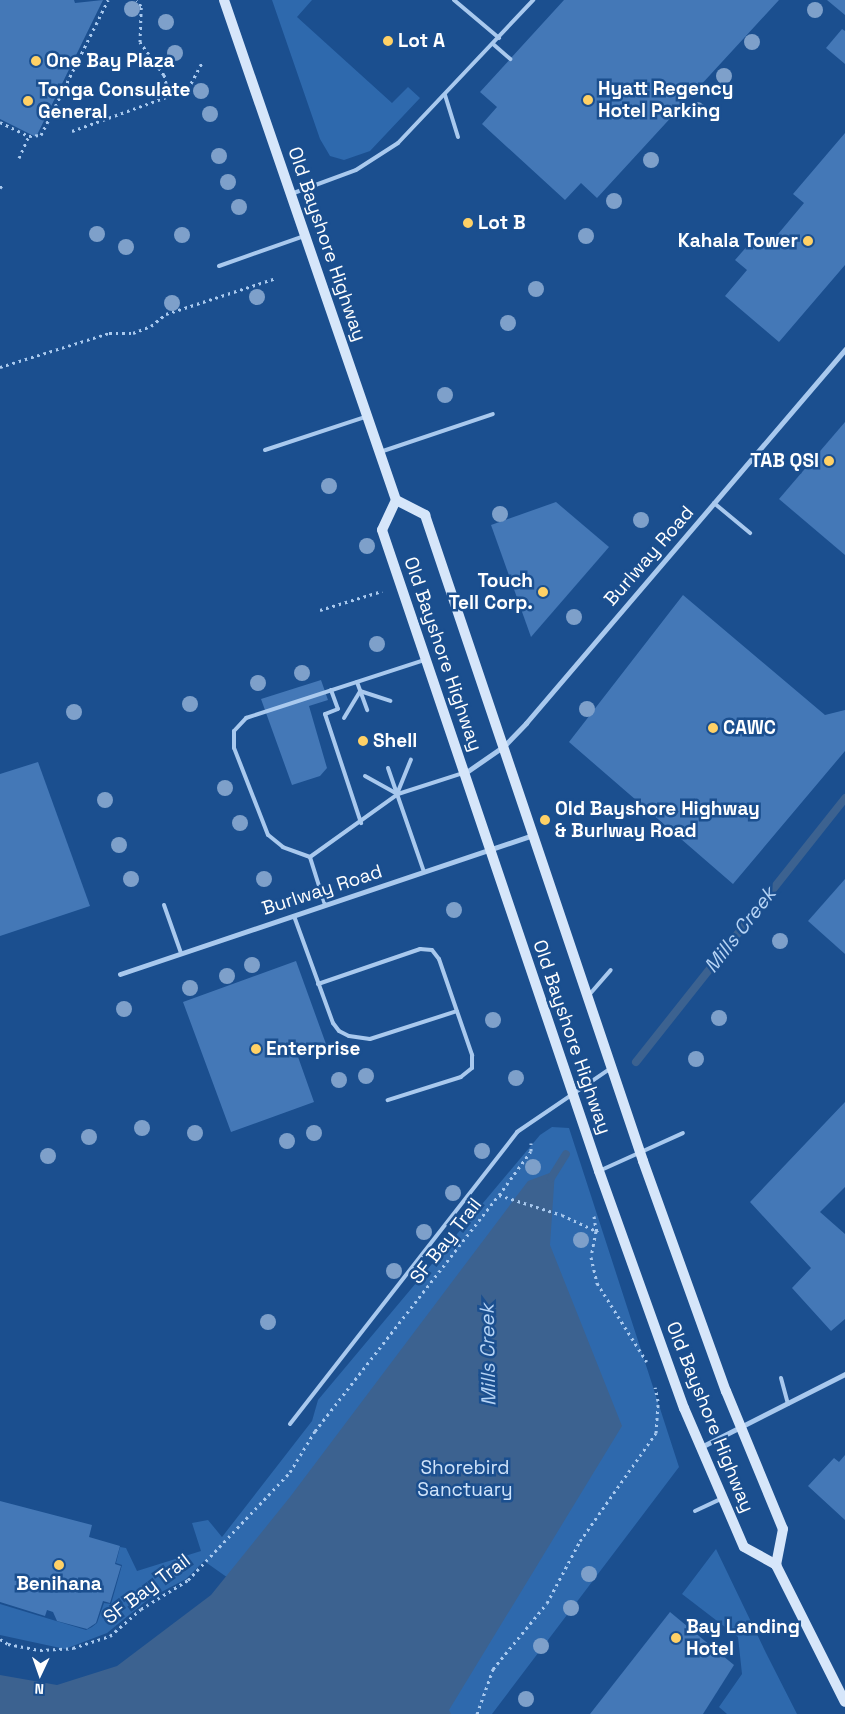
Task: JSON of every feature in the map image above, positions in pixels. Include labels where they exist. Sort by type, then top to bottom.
[{"type":"main road","name":"Old Bayshore Highway","points":[[224,0],[396,500],[382,530],[599,1171],[701,1447],[744,1547],[776,1565],[783,1529],[741,1427],[640,1151],[425,514],[396,500]]},
{"type":"main road","points":[[776,1565],[845,1702]]},
{"type":"street","name":"Burlway Road","points":[[465,773],[504,746],[845,349]]},
{"type":"street","name":"Burlway Road","points":[[120,974],[534,835]]},
{"type":"street","points":[[701,1447],[845,1374]]},
{"type":"lane","points":[[454,0],[499,38]]},
{"type":"lane","points":[[291,194],[331,181],[382,156],[412,130],[533,0]]},
{"type":"lane","points":[[493,44],[510,59]]},
{"type":"lane","points":[[445,95],[458,136]]},
{"type":"lane","points":[[219,266],[305,236]]},
{"type":"lane","points":[[380,452],[493,414]]},
{"type":"lane","points":[[265,450],[368,416]]},
{"type":"lane","points":[[714,503],[750,533]]},
{"type":"lane","points":[[310,857],[283,847],[268,835],[233,740],[234,731],[246,718],[426,659]]},
{"type":"lane","points":[[357,682],[367,710]]},
{"type":"lane","points":[[331,690],[338,709],[325,714],[361,823]]},
{"type":"lane","points":[[360,691],[390,701]]},
{"type":"lane","points":[[344,718],[360,691]]},
{"type":"lane","points":[[397,794],[411,760]]},
{"type":"lane","points":[[388,768],[424,872]]},
{"type":"lane","points":[[310,857],[361,823],[397,794],[465,773]]},
{"type":"lane","points":[[364,776],[397,794]]},
{"type":"lane","points":[[310,857],[325,905]]},
{"type":"lane","points":[[164,905],[181,953]]},
{"type":"lane","points":[[294,916],[333,1023],[340,1031],[360,1039],[370,1039],[457,1011]]},
{"type":"lane","points":[[318,984],[427,948],[439,959],[472,1055],[472,1068],[468,1073],[388,1100]]},
{"type":"lane","points":[[588,997],[611,970]]},
{"type":"lane","points":[[290,1424],[517,1132],[613,1067]]},
{"type":"lane","points":[[599,1171],[640,1151],[684,1133]]},
{"type":"lane","points":[[781,1378],[788,1404]]},
{"type":"lane","points":[[695,1511],[723,1498]]},
{"type":"path","points":[[0,122],[29,136],[38,137],[44,131],[108,0]]},
{"type":"path","points":[[137,0],[142,12],[140,42],[164,75],[169,96]]},
{"type":"path","points":[[72,131],[188,90],[202,63]]},
{"type":"path","points":[[19,158],[29,136]]},
{"type":"path","points":[[0,188],[3,184]]},
{"type":"path","points":[[0,367],[109,333],[133,333],[151,326],[166,314],[276,278]]},
{"type":"path","points":[[320,610],[382,591]]},
{"type":"path","points":[[499,1196],[531,1151],[530,1144],[534,1139]]},
{"type":"path","name":"SF Bay Trail","points":[[0,1639],[8,1644],[40,1650],[73,1648],[110,1636],[141,1609],[188,1580],[290,1472],[315,1431],[499,1196],[562,1215],[596,1231]]},
{"type":"path","points":[[593,1206],[596,1231],[591,1257],[597,1282],[651,1369]]},
{"type":"path","points":[[596,1231],[616,1219]]},
{"type":"path","points":[[477,1714],[493,1669],[547,1603],[580,1541],[656,1432],[658,1400],[654,1385]]},
{"type":"green space","points":[[272,0],[312,0],[297,17],[392,103],[408,87],[420,98],[370,151],[344,160],[330,156],[320,139]]},
{"type":"green space","name":"Shorebird Sanctuary","points":[[552,1127],[569,1128],[679,1467],[492,1714],[421,1714],[204,1561],[186,1579],[150,1598],[107,1633],[65,1649],[0,1635],[0,1604],[86,1630],[92,1627],[97,1623],[104,1603],[111,1604],[122,1565],[116,1563],[120,1547],[126,1548],[137,1571],[201,1551],[192,1523],[208,1520],[222,1537],[312,1421],[318,1400],[540,1135]]},
{"type":"green space","points":[[716,1549],[797,1714],[727,1714],[719,1707],[742,1674],[738,1637],[682,1594]]},
{"type":"water","name":"Shorebird Sanctuary","points":[[555,1171],[550,1245],[622,1426],[449,1710],[451,1714],[0,1714],[0,1675],[57,1685],[117,1666],[211,1595],[290,1497],[528,1181]]},
{"type":"building","name":"One Bay Plaza","points":[[0,0],[74,0],[75,3],[103,0],[36,137],[0,119]]},
{"type":"building","name":"Hyatt Regency Hotel Parking","points":[[564,0],[779,0],[597,198],[581,183],[565,200],[482,124],[497,107],[480,92]]},
{"type":"building","points":[[827,0],[845,0],[845,15]]},
{"type":"building","points":[[842,29],[845,31],[845,64],[826,48]]},
{"type":"building","name":"Kahala Tower","points":[[845,133],[845,265],[779,342],[725,296],[747,270],[735,260],[756,236],[768,246],[804,203],[793,194]]},
{"type":"building","name":"TAB QSI","points":[[845,422],[845,555],[779,499]]},
{"type":"building","name":"Touch Tell Corp.","points":[[556,502],[609,547],[531,637],[491,525]]},
{"type":"building","name":"CAWC","points":[[683,595],[825,715],[845,710],[845,751],[733,884],[569,742]]},
{"type":"building","points":[[321,680],[328,700],[309,706],[327,768],[320,776],[292,785],[261,699]]},
{"type":"building","points":[[38,762],[90,906],[0,936],[0,774]]},
{"type":"building","points":[[845,879],[845,954],[808,921]]},
{"type":"building","name":"Enterprise","points":[[296,961],[326,1044],[297,1054],[314,1102],[231,1132],[183,1002]]},
{"type":"building","points":[[845,1102],[845,1187],[820,1212],[845,1234],[845,1319],[831,1331],[792,1288],[811,1268],[750,1202]]},
{"type":"building","points":[[845,1455],[845,1520],[808,1486],[834,1458],[839,1462]]},
{"type":"building","name":"Benihana","points":[[0,1501],[92,1525],[89,1537],[120,1546],[115,1564],[121,1566],[110,1603],[103,1601],[96,1623],[87,1629],[57,1621],[53,1612],[47,1610],[45,1616],[0,1602]]},
{"type":"building","name":"Bay Landing Hotel","points":[[670,1612],[734,1665],[703,1714],[590,1714]]},
{"type":"waterway","name":"Mills Creek","points":[[636,1062],[845,798]]},
{"type":"waterway","name":"Mills Creek","points":[[551,1178],[566,1154]]},
{"type":"place","name":"Lot A","points":[[388,41]]},
{"type":"place","name":"One Bay Plaza","points":[[36,61]]},
{"type":"place","name":"Hyatt Regency Hotel Parking","points":[[588,100]]},
{"type":"place","name":"Tonga Consulate General","points":[[28,101]]},
{"type":"place","name":"Lot B","points":[[468,223]]},
{"type":"place","name":"Kahala Tower","points":[[808,241]]},
{"type":"place","name":"TAB QSI","points":[[829,461]]},
{"type":"place","name":"Touch Tell Corp.","points":[[543,592]]},
{"type":"place","name":"CAWC","points":[[713,728]]},
{"type":"place","name":"Shell","points":[[363,741]]},
{"type":"place","name":"Old Bayshore Highway & Burlway Road","points":[[545,820]]},
{"type":"place","name":"Enterprise","points":[[256,1049]]},
{"type":"place","name":"Benihana","points":[[59,1565]]},
{"type":"place","name":"Bay Landing Hotel","points":[[676,1638]]}]
